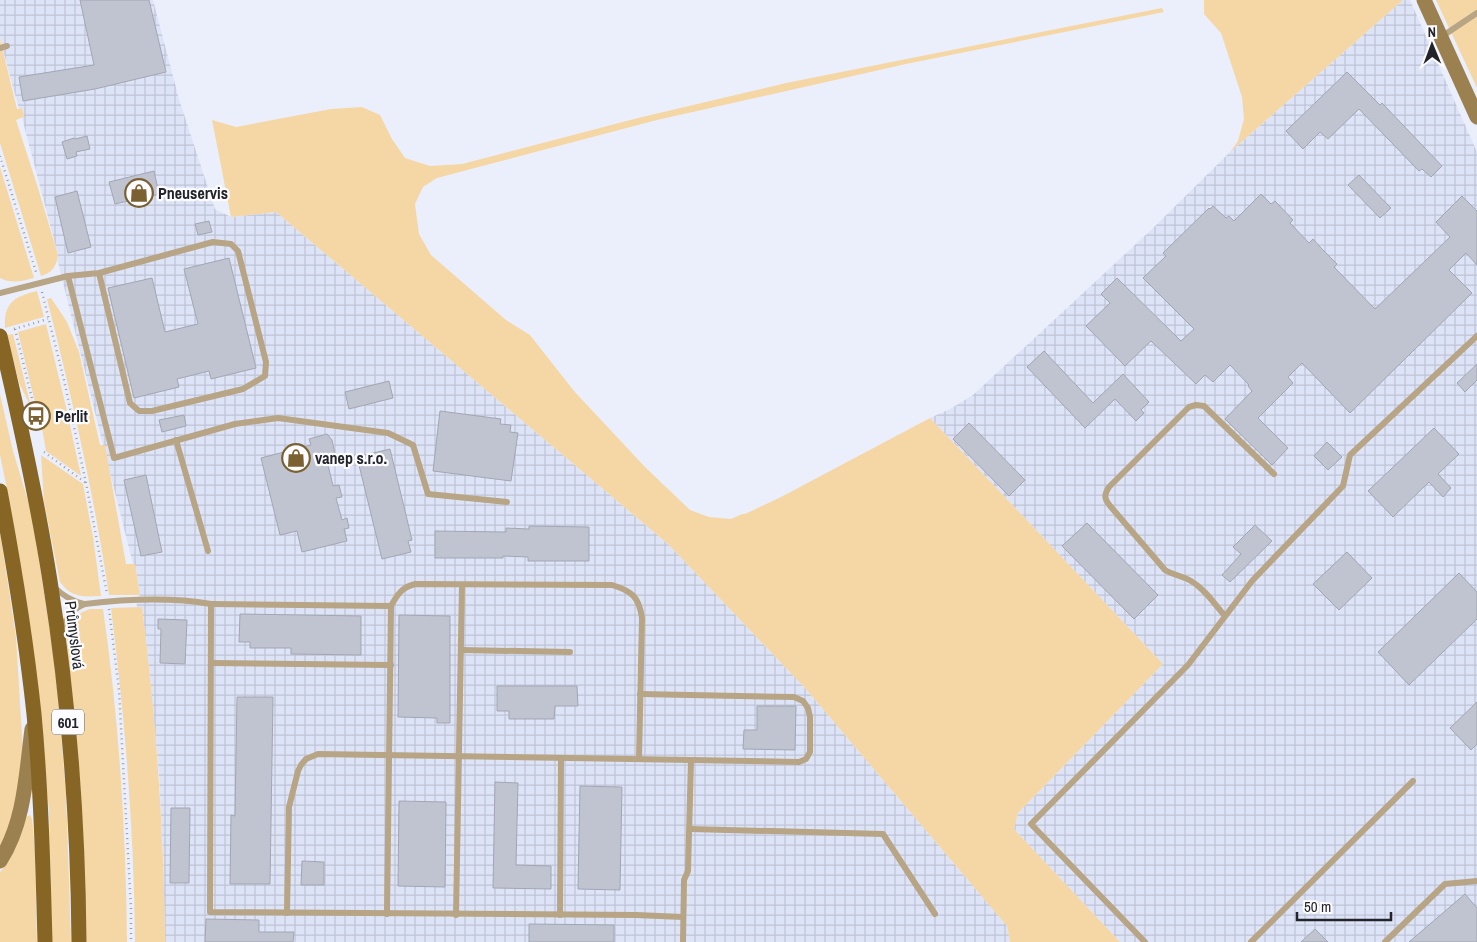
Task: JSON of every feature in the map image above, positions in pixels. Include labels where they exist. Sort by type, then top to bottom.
[{"type":"main road","name":"Průmyslová","points":[[0,336],[37,503],[58,638],[73,779],[79,942]]},
{"type":"main road","name":"601","points":[[0,491],[20,609],[34,715],[45,942]]},
{"type":"street","points":[[1424,0],[1477,117]]},
{"type":"street","points":[[0,861],[11,842],[20,815],[34,715]]},
{"type":"lane","points":[[1441,37],[1477,13]]},
{"type":"lane","points":[[0,293],[68,276],[99,273],[213,242],[231,244],[238,251],[266,362],[265,376],[243,389],[152,411],[140,411],[130,404],[99,273]]},
{"type":"lane","points":[[68,276],[114,458],[235,424],[278,418],[388,433],[413,445],[428,494],[507,502]]},
{"type":"lane","points":[[1145,942],[1032,824],[1188,665],[1252,582],[1342,486],[1350,455],[1477,336]]},
{"type":"lane","points":[[1225,616],[1199,586],[1189,579],[1171,574],[1165,570],[1105,500],[1105,494],[1189,407],[1196,405],[1204,406],[1274,474]]},
{"type":"lane","points":[[176,440],[208,551]]},
{"type":"lane","points":[[50,581],[61,594],[76,602],[85,604]]},
{"type":"lane","points":[[387,914],[391,606],[400,591],[409,585],[612,585],[625,588],[635,597],[640,606],[642,618],[638,759]]},
{"type":"lane","points":[[456,915],[462,585]]},
{"type":"lane","points":[[58,638],[70,612],[85,604],[108,601],[190,600],[211,604],[391,606]]},
{"type":"lane","points":[[211,604],[210,912],[683,917]]},
{"type":"lane","points":[[461,650],[570,652]]},
{"type":"lane","points":[[211,663],[390,665]]},
{"type":"lane","points":[[287,913],[289,807],[301,765],[306,759],[318,754],[799,762],[806,759],[810,752],[810,717],[808,708],[802,701],[794,697],[640,694]]},
{"type":"lane","points":[[560,915],[561,758]]},
{"type":"lane","points":[[683,942],[684,880],[688,871],[690,829],[691,760]]},
{"type":"lane","points":[[1250,942],[1413,781]]},
{"type":"lane","points":[[690,829],[883,834],[935,914]]},
{"type":"lane","points":[[1385,942],[1445,884],[1477,881]]},
{"type":"path","points":[[0,156],[38,277]]},
{"type":"path","points":[[41,290],[64,380],[108,601],[119,690],[131,908],[131,942]]},
{"type":"path","points":[[35,411],[15,329],[48,319]]},
{"type":"path","points":[[44,452],[86,483]]},
{"type":"shaded area","points":[[0,0],[153,0],[179,99],[215,209],[231,217],[276,212],[668,544],[805,688],[1007,926],[1010,942],[165,942],[159,775],[142,607],[137,607],[136,600],[140,595],[135,565],[133,564],[108,465],[105,445],[103,445],[57,258],[58,255],[22,118],[24,117],[22,108],[19,109],[0,39]]},
{"type":"shaded area","points":[[1204,0],[1403,0],[1230,152],[1238,141],[1244,119],[1242,97],[1221,33],[1204,14]]},
{"type":"shaded area","points":[[1403,0],[1410,0],[1477,152],[1477,942],[1120,942],[1014,829],[1018,813],[1163,664],[930,418],[973,395],[1151,230],[1230,152]]},
{"type":"shaded area","points":[[1436,0],[1477,0],[1477,88]]},
{"type":"shaded area","points":[[1162,8],[1164,12],[906,64],[657,120],[437,178],[423,187],[415,204],[419,234],[431,255],[506,320],[530,335],[574,391],[645,467],[690,510],[709,517],[731,519],[745,514],[930,418],[1163,664],[1018,813],[1014,829],[1120,942],[1010,942],[1007,926],[805,688],[668,544],[276,212],[231,217],[212,120],[236,127],[331,109],[362,107],[380,115],[392,139],[405,158],[430,166],[462,164],[638,118],[786,83]]},
{"type":"shaded area","points":[[0,39],[17,109],[22,108],[24,117],[16,120],[58,255],[53,268],[41,276],[0,143]]},
{"type":"shaded area","points":[[0,167],[34,278],[12,281],[0,278]]},
{"type":"shaded area","points":[[37,291],[44,317],[5,328],[6,312],[12,302],[22,295]]},
{"type":"shaded area","points":[[51,298],[67,322],[79,352],[100,445],[105,445],[126,564],[135,564],[140,595],[109,595],[82,446],[47,299]]},
{"type":"shaded area","points":[[46,324],[81,476],[46,451],[39,411],[37,411],[18,332]]},
{"type":"shaded area","points":[[13,334],[31,407],[19,383],[7,335]]},
{"type":"shaded area","points":[[0,394],[13,451],[32,514],[52,645],[66,794],[71,942],[52,942],[49,812],[40,708],[10,503],[0,455]]},
{"type":"shaded area","points":[[41,455],[83,484],[101,596],[74,594],[60,582],[44,502]]},
{"type":"shaded area","points":[[0,531],[16,637],[23,752],[14,816],[0,849]]},
{"type":"shaded area","points":[[142,607],[158,774],[165,942],[135,942],[133,858],[128,775],[121,691],[111,608]]},
{"type":"shaded area","points":[[90,609],[103,609],[109,650],[123,817],[127,942],[86,942],[81,794],[66,635],[74,618]]},
{"type":"shaded area","points":[[30,815],[35,849],[37,942],[0,942],[0,872],[7,863],[26,817]]},
{"type":"building","points":[[80,0],[149,0],[166,72],[95,89],[23,101],[19,77],[94,65]]},
{"type":"building","points":[[1347,72],[1380,105],[1382,103],[1442,166],[1431,177],[1422,169],[1419,171],[1359,109],[1328,139],[1320,132],[1303,149],[1286,131]]},
{"type":"building","points":[[87,136],[90,149],[76,152],[77,156],[67,159],[62,142]]},
{"type":"building","points":[[154,171],[159,194],[115,204],[109,182]]},
{"type":"building","points":[[1359,175],[1391,208],[1380,218],[1348,185]]},
{"type":"building","points":[[77,191],[91,247],[68,253],[55,197]]},
{"type":"building","points":[[1261,194],[1271,204],[1275,201],[1293,220],[1290,223],[1309,243],[1313,239],[1337,264],[1334,267],[1375,309],[1450,237],[1436,222],[1462,196],[1477,211],[1477,265],[1466,253],[1449,270],[1472,293],[1350,413],[1302,363],[1288,377],[1293,383],[1258,418],[1288,448],[1272,465],[1225,419],[1252,391],[1249,385],[1230,365],[1213,382],[1205,375],[1196,384],[1151,341],[1125,366],[1086,326],[1110,303],[1101,294],[1117,278],[1181,341],[1194,329],[1143,278],[1166,256],[1163,253],[1209,208],[1213,206],[1226,218],[1229,216],[1234,221]]},
{"type":"building","points":[[209,221],[212,232],[198,235],[195,224]]},
{"type":"building","points":[[229,258],[256,368],[211,379],[209,371],[177,379],[179,387],[134,398],[108,288],[152,278],[165,332],[198,324],[184,269]]},
{"type":"building","points":[[1044,351],[1093,403],[1123,374],[1149,402],[1141,410],[1144,413],[1136,421],[1115,399],[1085,428],[1027,367]]},
{"type":"building","points":[[1477,364],[1477,380],[1465,392],[1457,383]]},
{"type":"building","points":[[389,381],[393,398],[349,409],[345,392]]},
{"type":"building","points":[[440,411],[501,419],[500,424],[511,425],[510,432],[518,433],[511,481],[433,471]]},
{"type":"building","points":[[184,415],[186,426],[162,432],[159,420]]},
{"type":"building","points":[[969,423],[1025,480],[1009,496],[953,439]]},
{"type":"building","points":[[1434,428],[1459,454],[1438,474],[1451,488],[1443,497],[1429,482],[1393,517],[1368,491]]},
{"type":"building","points":[[327,434],[332,440],[337,463],[328,465],[333,486],[339,485],[342,497],[336,498],[342,520],[347,518],[349,528],[344,529],[347,541],[302,552],[297,531],[280,535],[261,458],[311,445],[309,439]]},
{"type":"building","points":[[1327,442],[1342,457],[1328,470],[1314,456]]},
{"type":"building","points":[[390,449],[412,540],[408,541],[411,552],[382,559],[357,457]]},
{"type":"building","points":[[146,475],[162,552],[141,556],[124,480]]},
{"type":"building","points":[[1087,523],[1158,595],[1134,619],[1062,546]]},
{"type":"building","points":[[1255,525],[1272,541],[1230,582],[1222,575],[1241,554],[1233,547]]},
{"type":"building","points":[[529,526],[589,527],[589,561],[528,561],[528,557],[503,556],[503,558],[435,558],[435,531],[506,532],[506,528],[529,529]]},
{"type":"building","points":[[1347,552],[1372,578],[1339,610],[1313,584]]},
{"type":"building","points":[[1459,573],[1477,592],[1477,619],[1409,685],[1378,652]]},
{"type":"building","points":[[240,614],[361,616],[361,655],[291,654],[291,648],[250,648],[250,642],[239,642]]},
{"type":"building","points":[[399,615],[450,616],[450,723],[437,723],[437,718],[398,717]]},
{"type":"building","points":[[158,619],[187,620],[185,664],[160,663],[161,629],[158,629]]},
{"type":"building","points":[[497,686],[577,686],[578,706],[555,706],[554,719],[509,719],[509,711],[497,711]]},
{"type":"building","points":[[237,697],[273,697],[270,884],[230,884],[231,815],[235,816]]},
{"type":"building","points":[[1477,702],[1477,744],[1471,750],[1450,728]]},
{"type":"building","points":[[757,706],[796,706],[795,750],[743,749],[744,730],[757,730]]},
{"type":"building","points":[[495,782],[518,783],[516,865],[551,866],[551,889],[493,888]]},
{"type":"building","points":[[580,786],[622,787],[620,890],[578,889]]},
{"type":"building","points":[[399,801],[446,802],[445,887],[398,886]]},
{"type":"building","points":[[171,808],[190,808],[189,883],[170,883]]},
{"type":"building","points":[[302,861],[324,862],[324,885],[301,885]]},
{"type":"building","points":[[1465,894],[1477,908],[1477,942],[1409,942]]},
{"type":"building","points":[[206,919],[259,920],[259,932],[294,932],[293,942],[205,942]]},
{"type":"building","points":[[529,924],[614,925],[614,942],[529,942]]},
{"type":"building","points":[[1315,929],[1328,942],[1301,942]]},
{"type":"place","name":"Pneuservis","points":[[139,193]]},
{"type":"place","name":"Perlit","points":[[36,416]]},
{"type":"place","name":"vanep s.r.o.","points":[[296,458]]}]
